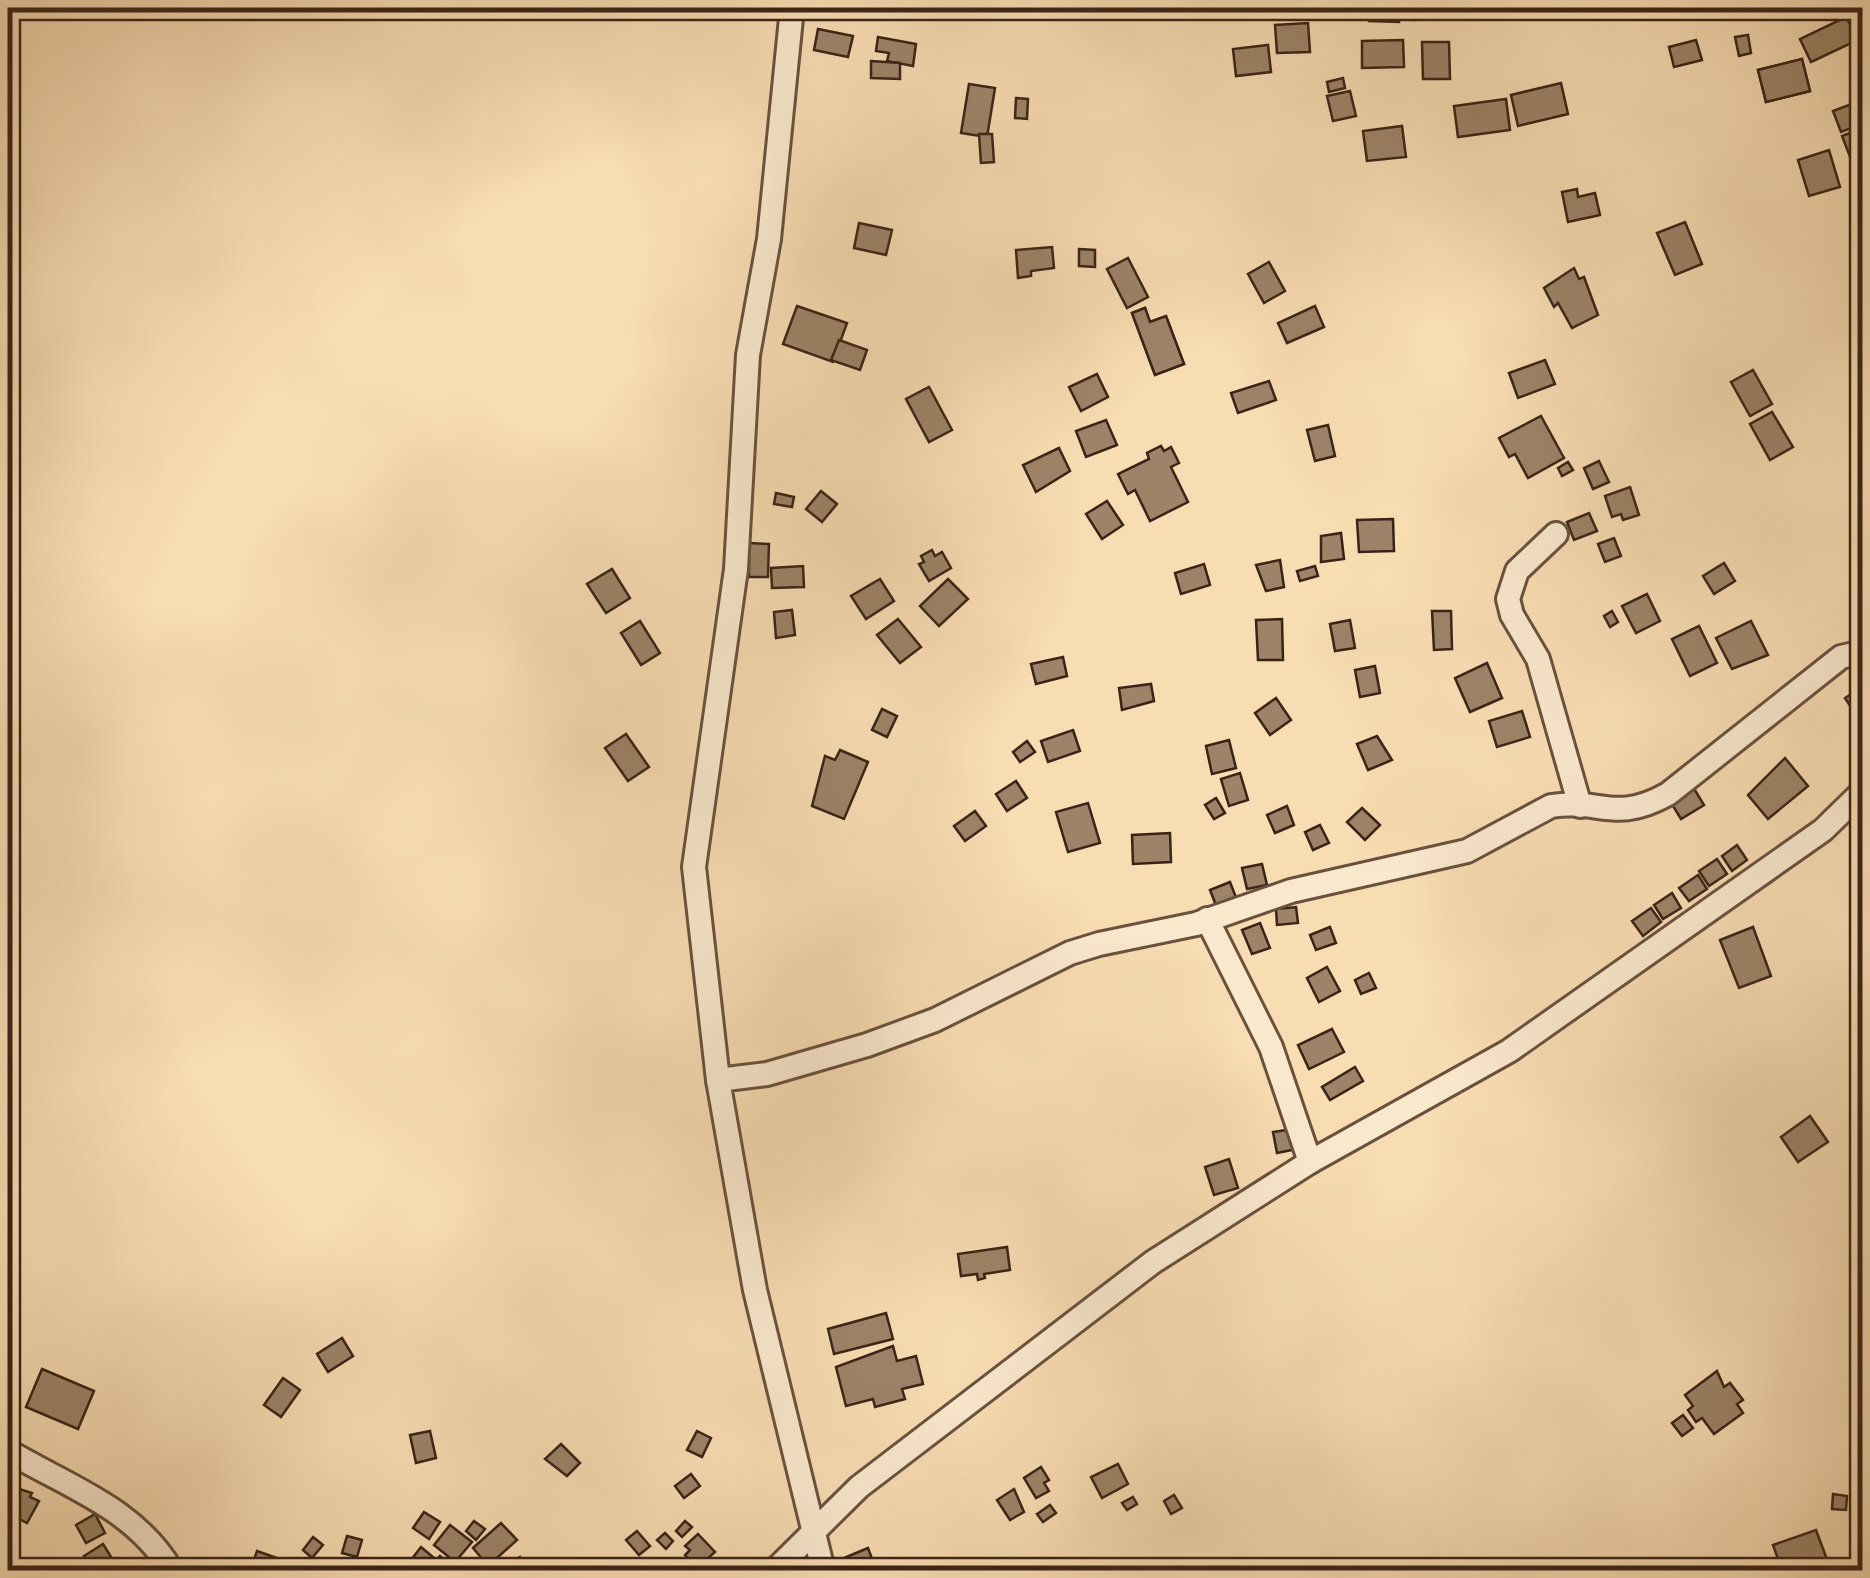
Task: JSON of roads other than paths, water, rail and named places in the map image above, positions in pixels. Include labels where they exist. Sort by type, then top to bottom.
[{"type":"street","points":[[792,8],[769,240],[748,355],[736,569],[694,866],[718,1080],[755,1290],[823,1570]]},
{"type":"street","points":[[1556,534],[1517,571],[1508,599],[1512,615],[1538,659],[1580,806]]},
{"type":"street","points":[[718,1080],[768,1074],[868,1045],[935,1020],[1070,953],[1208,919],[1291,890],[1441,860],[1468,851],[1551,806],[1611,812],[1642,808],[1668,794],[1840,658],[1862,652]]},
{"type":"street","points":[[775,1570],[859,1487],[1140,1272],[1310,1162],[1509,1051],[1824,830],[1862,792]]},
{"type":"street","points":[[1208,919],[1271,1047],[1310,1162]]},
{"type":"street","points":[[8,1451],[132,1522],[171,1570]]}]
